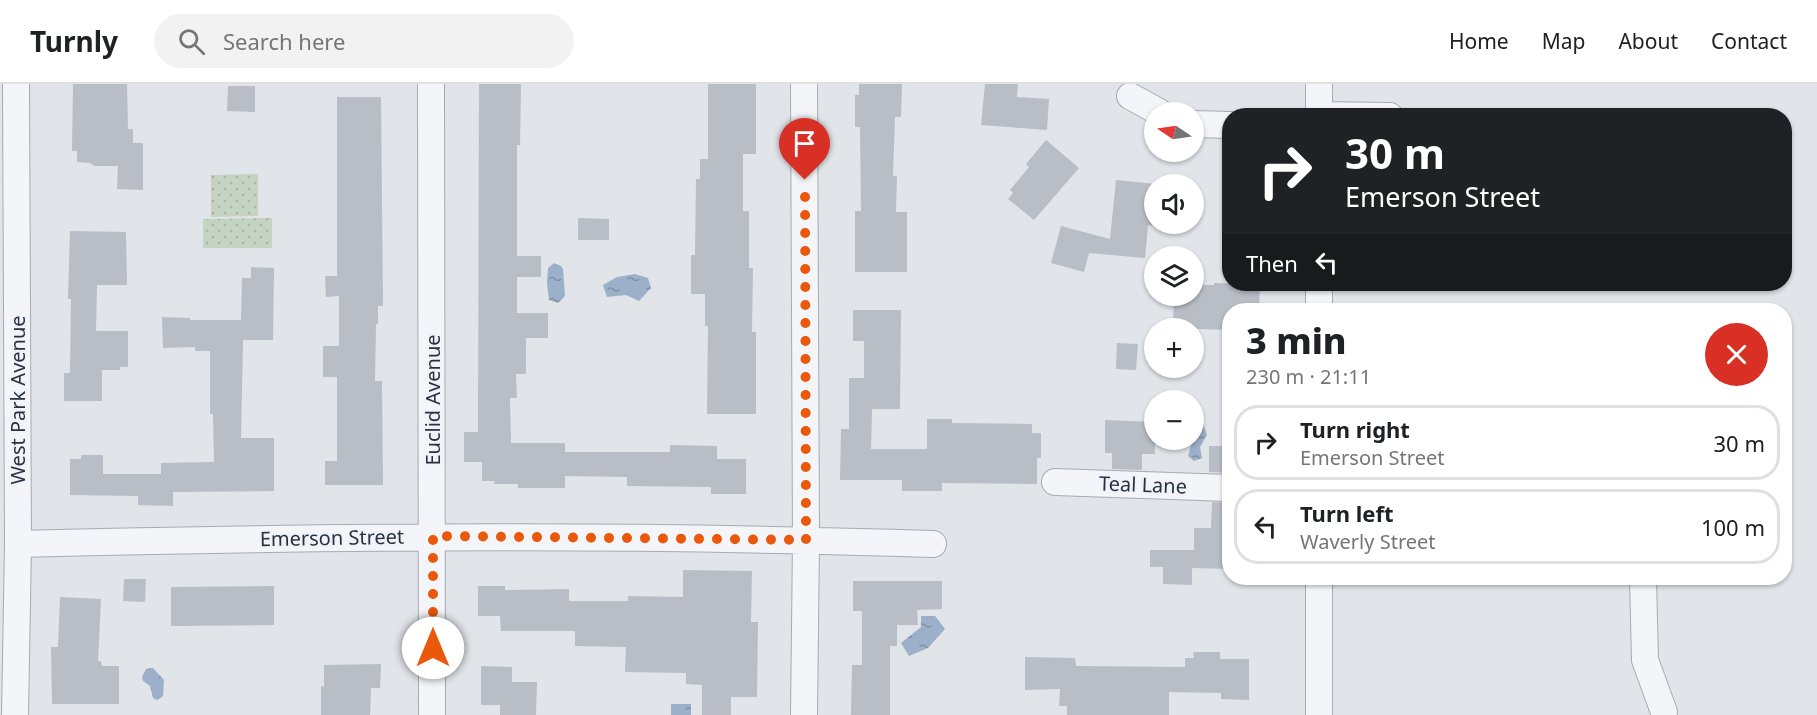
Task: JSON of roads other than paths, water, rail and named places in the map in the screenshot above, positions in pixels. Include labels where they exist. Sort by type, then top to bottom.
[{"type":"street","name":"West Park Avenue","points":[[15,715],[18,544],[16,84]]},
{"type":"street","name":"Euclid Avenue","points":[[432,84],[432,715]]},
{"type":"street","points":[[804,84],[806,540],[804,715]]},
{"type":"street","points":[[1319,84],[1319,108]]},
{"type":"street","points":[[1130,96],[1144,104]]},
{"type":"street","points":[[1204,124],[1222,125]]},
{"type":"street","name":"Teal Lane","points":[[1055,482],[1222,488]]},
{"type":"street","name":"Emerson Street","points":[[18,544],[433,536],[806,540],[933,544]]},
{"type":"street","points":[[1319,585],[1319,715]]},
{"type":"street","points":[[1643,585],[1645,660],[1664,712]]},
{"type":"water","points":[[554,263],[563,269],[565,296],[558,303],[549,300],[547,283],[548,268]]},
{"type":"water","points":[[635,274],[648,278],[651,288],[639,301],[626,295],[607,297],[603,285],[617,277]]},
{"type":"water","points":[[1190,450],[1201,450],[1202,458],[1194,461],[1188,456]]},
{"type":"water","points":[[921,616],[935,616],[945,629],[928,648],[909,656],[901,643],[921,627]]},
{"type":"water","points":[[153,668],[164,680],[163,696],[157,700],[153,698],[150,686],[143,681],[142,677],[146,669]]},
{"type":"water","points":[[671,704],[691,704],[691,715],[671,715]]}]
